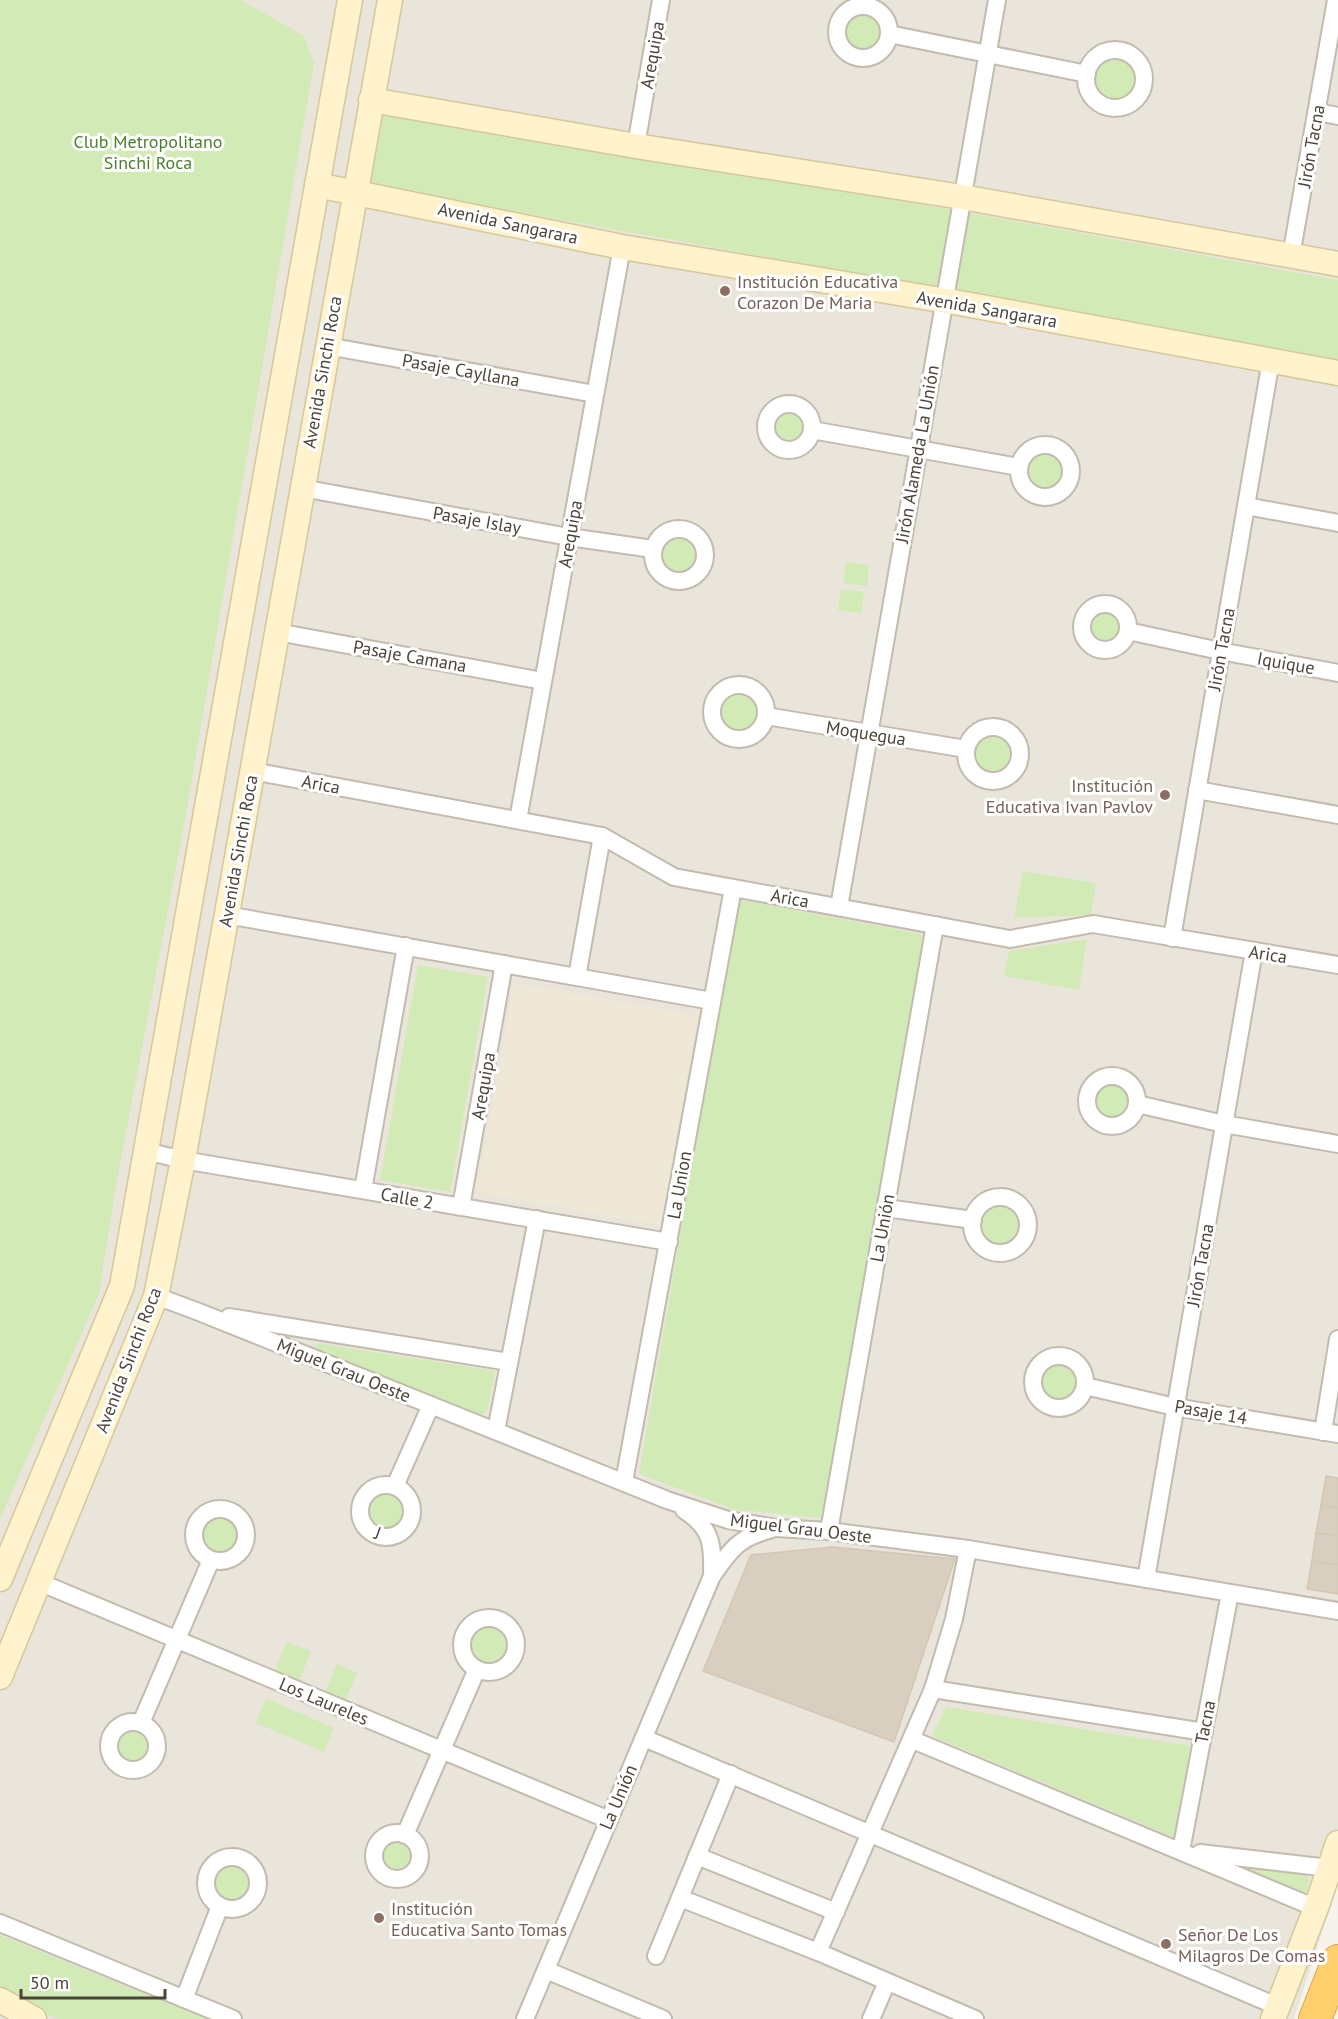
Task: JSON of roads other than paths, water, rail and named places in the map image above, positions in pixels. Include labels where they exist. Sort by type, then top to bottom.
[{"type":"highway","points":[[1315,2019],[1338,1961]]},
{"type":"main road","name":"Avenida Sinchi Roca","points":[[0,1579],[122,1286],[350,0]]},
{"type":"main road","name":"Avenida Sinchi Roca","points":[[0,1677],[156,1296],[183,1160],[390,0]]},
{"type":"main road","points":[[346,26],[384,30]]},
{"type":"main road","points":[[371,100],[636,146],[962,197],[1338,264]]},
{"type":"main road","name":"Avenida Sangarara","points":[[317,185],[622,247],[944,300],[1338,373]]},
{"type":"main road","points":[[1276,2013],[1338,1843]]},
{"type":"main road","points":[[0,2000],[34,2019]]},
{"type":"street","name":"Arequipa","points":[[636,146],[661,0]]},
{"type":"street","name":"Jirón Alameda La Unión","points":[[839,907],[997,0]]},
{"type":"street","name":"Jirón Tacna","points":[[1291,256],[1336,0]]},
{"type":"street","points":[[889,34],[1087,74]]},
{"type":"street","points":[[1317,112],[1338,116]]},
{"type":"street","name":"Arequipa","points":[[518,820],[622,247]]},
{"type":"street","name":"Pasaje Cayllana","points":[[327,346],[595,394]]},
{"type":"street","name":"Jirón Tacna","points":[[1172,938],[1271,360]]},
{"type":"street","points":[[812,430],[1019,467]]},
{"type":"street","name":"Pasaje Islay","points":[[302,488],[569,537],[653,549]]},
{"type":"street","points":[[1246,506],[1338,523]]},
{"type":"street","name":"Iquique","points":[[1128,631],[1220,651],[1338,672]]},
{"type":"street","name":"Pasaje Camana","points":[[276,632],[543,681]]},
{"type":"street","name":"Moquegua","points":[[766,716],[966,749]]},
{"type":"street","name":"Arica","points":[[252,771],[603,836],[674,877],[1010,939],[1093,924],[1338,965]]},
{"type":"street","points":[[1197,790],[1338,815]]},
{"type":"street","points":[[577,977],[603,836]]},
{"type":"street","name":"La Union","points":[[624,1482],[733,888]]},
{"type":"street","points":[[227,915],[712,1001]]},
{"type":"street","name":"La Unión","points":[[829,1531],[935,925]]},
{"type":"street","points":[[363,1190],[406,946]]},
{"type":"street","name":"Jirón Tacna","points":[[1146,1579],[1254,951]]},
{"type":"street","name":"Arequipa","points":[[462,1207],[504,964]]},
{"type":"street","points":[[1137,1104],[1224,1124],[1338,1144]]},
{"type":"street","name":"Calle 2","points":[[146,1151],[183,1160],[669,1242]]},
{"type":"street","points":[[886,1208],[973,1220]]},
{"type":"street","points":[[496,1431],[537,1220]]},
{"type":"street","name":"Miguel Grau Oeste","points":[[156,1296],[667,1500],[728,1520],[776,1528],[829,1531],[968,1549],[1338,1611]]},
{"type":"street","points":[[199,1312],[509,1362]]},
{"type":"street","points":[[1331,1433],[1338,1339]]},
{"type":"street","name":"Pasaje 14","points":[[1085,1386],[1175,1407],[1331,1433]]},
{"type":"street","points":[[395,1486],[431,1405]]},
{"type":"street","name":"La Unión","points":[[667,1500],[695,1518],[707,1532],[713,1549],[712,1576]]},
{"type":"street","name":"La Unión","points":[[525,2019],[712,1576],[739,1542],[753,1534],[776,1528]]},
{"type":"street","points":[[818,1952],[913,1740],[933,1689],[954,1619],[968,1549]]},
{"type":"street","points":[[141,1723],[211,1560]]},
{"type":"street","name":"Los Laureles","points":[[39,1582],[609,1820]]},
{"type":"street","name":"Tacna","points":[[1181,1851],[1230,1593]]},
{"type":"street","points":[[405,1835],[477,1669]]},
{"type":"street","points":[[933,1689],[1203,1732]]},
{"type":"street","points":[[644,1738],[871,1834],[1276,2013]]},
{"type":"street","points":[[913,1740],[1316,1908]]},
{"type":"street","points":[[656,1956],[731,1774]]},
{"type":"street","points":[[1181,1851],[1329,1868]]},
{"type":"street","points":[[697,1856],[836,1912]]},
{"type":"street","points":[[680,1898],[818,1952],[975,2019]]},
{"type":"street","points":[[184,1998],[220,1906]]},
{"type":"street","points":[[0,1923],[233,2019]]},
{"type":"street","points":[[546,1970],[634,2014],[663,2019]]},
{"type":"street","points":[[871,2019],[887,1982]]},
{"type":"place","name":"Institución Educativa Corazon De Maria","points":[[725,291]]},
{"type":"place","name":"Institución Educativa Ivan Pavlov","points":[[1165,795]]},
{"type":"place","name":"Institución Educativa Santo Tomas","points":[[379,1918]]},
{"type":"place","name":"Señor De Los Milagros De Comas","points":[[1166,1944]]},
{"type":"park label","name":"Club Metropolitano Sinchi Roca","points":[[148,151]]}]
